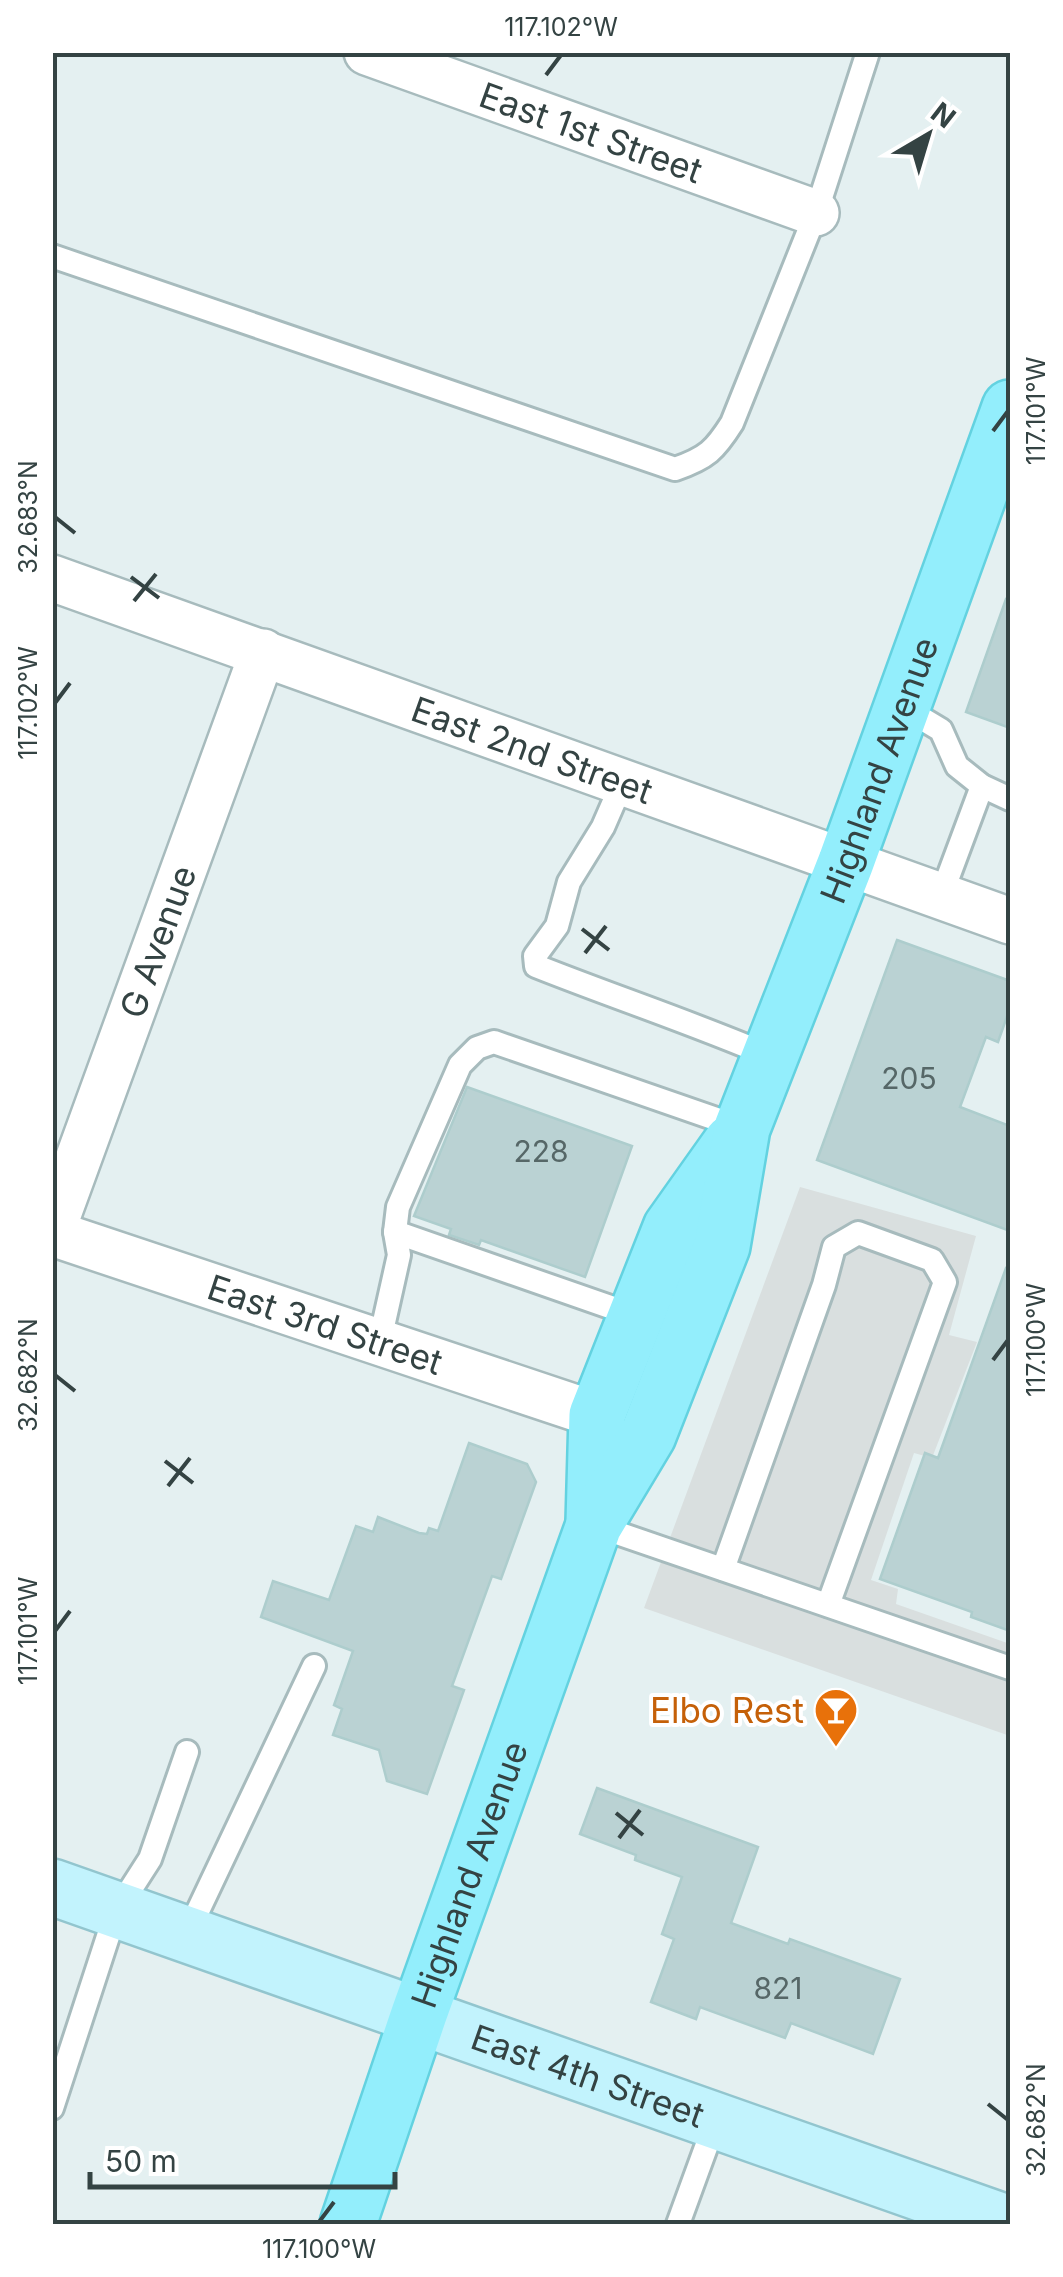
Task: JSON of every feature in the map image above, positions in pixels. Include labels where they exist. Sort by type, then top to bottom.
[{"type":"main road","name":"Highland Avenue","points":[[348,2224],[594,1525],[648,1435],[722,1246],[742,1128],[846,862],[1010,408]]},
{"type":"main road","name":"Highland Avenue","points":[[594,1525],[597,1414],[671,1228],[742,1128]]},
{"type":"street","name":"East 1st Street","points":[[367,52],[816,213]]},
{"type":"street","name":"East 2nd Street","points":[[52,578],[1010,921]]},
{"type":"street","name":"G Avenue","points":[[52,1232],[263,652]]},
{"type":"street","name":"East 3rd Street","points":[[52,1232],[597,1414]]},
{"type":"street","name":"East 4th Street","points":[[52,1887],[1006,2224]]},
{"type":"lane","points":[[52,256],[675,468],[700,461],[716,448],[732,423],[816,213],[868,52]]},
{"type":"lane","points":[[901,706],[940,730],[957,766],[982,786],[1010,799]]},
{"type":"lane","points":[[623,781],[603,827],[568,882],[557,926],[535,956],[536,966],[770,1056]]},
{"type":"lane","points":[[941,896],[982,786]]},
{"type":"lane","points":[[380,1340],[399,1255],[395,1232],[398,1207],[460,1064],[477,1048],[494,1042],[742,1128]]},
{"type":"lane","points":[[395,1232],[636,1316]]},
{"type":"lane","points":[[723,1569],[834,1247],[858,1234],[932,1260],[945,1282],[828,1605]]},
{"type":"lane","points":[[594,1525],[1010,1668]]},
{"type":"lane","points":[[187,1934],[314,1666]]},
{"type":"lane","points":[[52,2108],[116,1912],[150,1859],[187,1752]]},
{"type":"lane","points":[[678,2224],[716,2119]]},
{"type":"shaded area","points":[[800,1187],[976,1236],[949,1335],[977,1342],[932,1458],[914,1453],[871,1580],[898,1589],[896,1604],[1010,1644],[1010,1736],[644,1608]]},
{"type":"building","points":[[1006,599],[1010,600],[1010,728],[966,712]]},
{"type":"building","points":[[897,940],[1010,981],[1010,1008],[998,1042],[986,1037],[960,1107],[1010,1126],[1010,1231],[817,1160]]},
{"type":"building","points":[[467,1087],[632,1146],[585,1277],[481,1240],[479,1245],[449,1235],[451,1229],[414,1216]]},
{"type":"building","points":[[1006,1268],[1010,1269],[1010,1631],[971,1617],[972,1612],[880,1579],[925,1453],[938,1458]]},
{"type":"building","points":[[469,1443],[527,1464],[536,1482],[501,1579],[492,1576],[452,1686],[464,1690],[427,1794],[387,1781],[379,1750],[333,1735],[342,1709],[334,1705],[353,1651],[261,1617],[273,1581],[329,1600],[356,1526],[373,1532],[378,1517],[419,1533],[427,1534],[429,1528],[438,1531]]},
{"type":"building","points":[[597,1788],[758,1847],[731,1923],[788,1944],[790,1939],[900,1979],[873,2054],[791,2023],[785,2038],[700,2007],[696,2019],[651,2002],[674,1939],[662,1934],[682,1877],[580,1834]]},
{"type":"place","name":"Elbo Rest","points":[[836,1748]]}]
